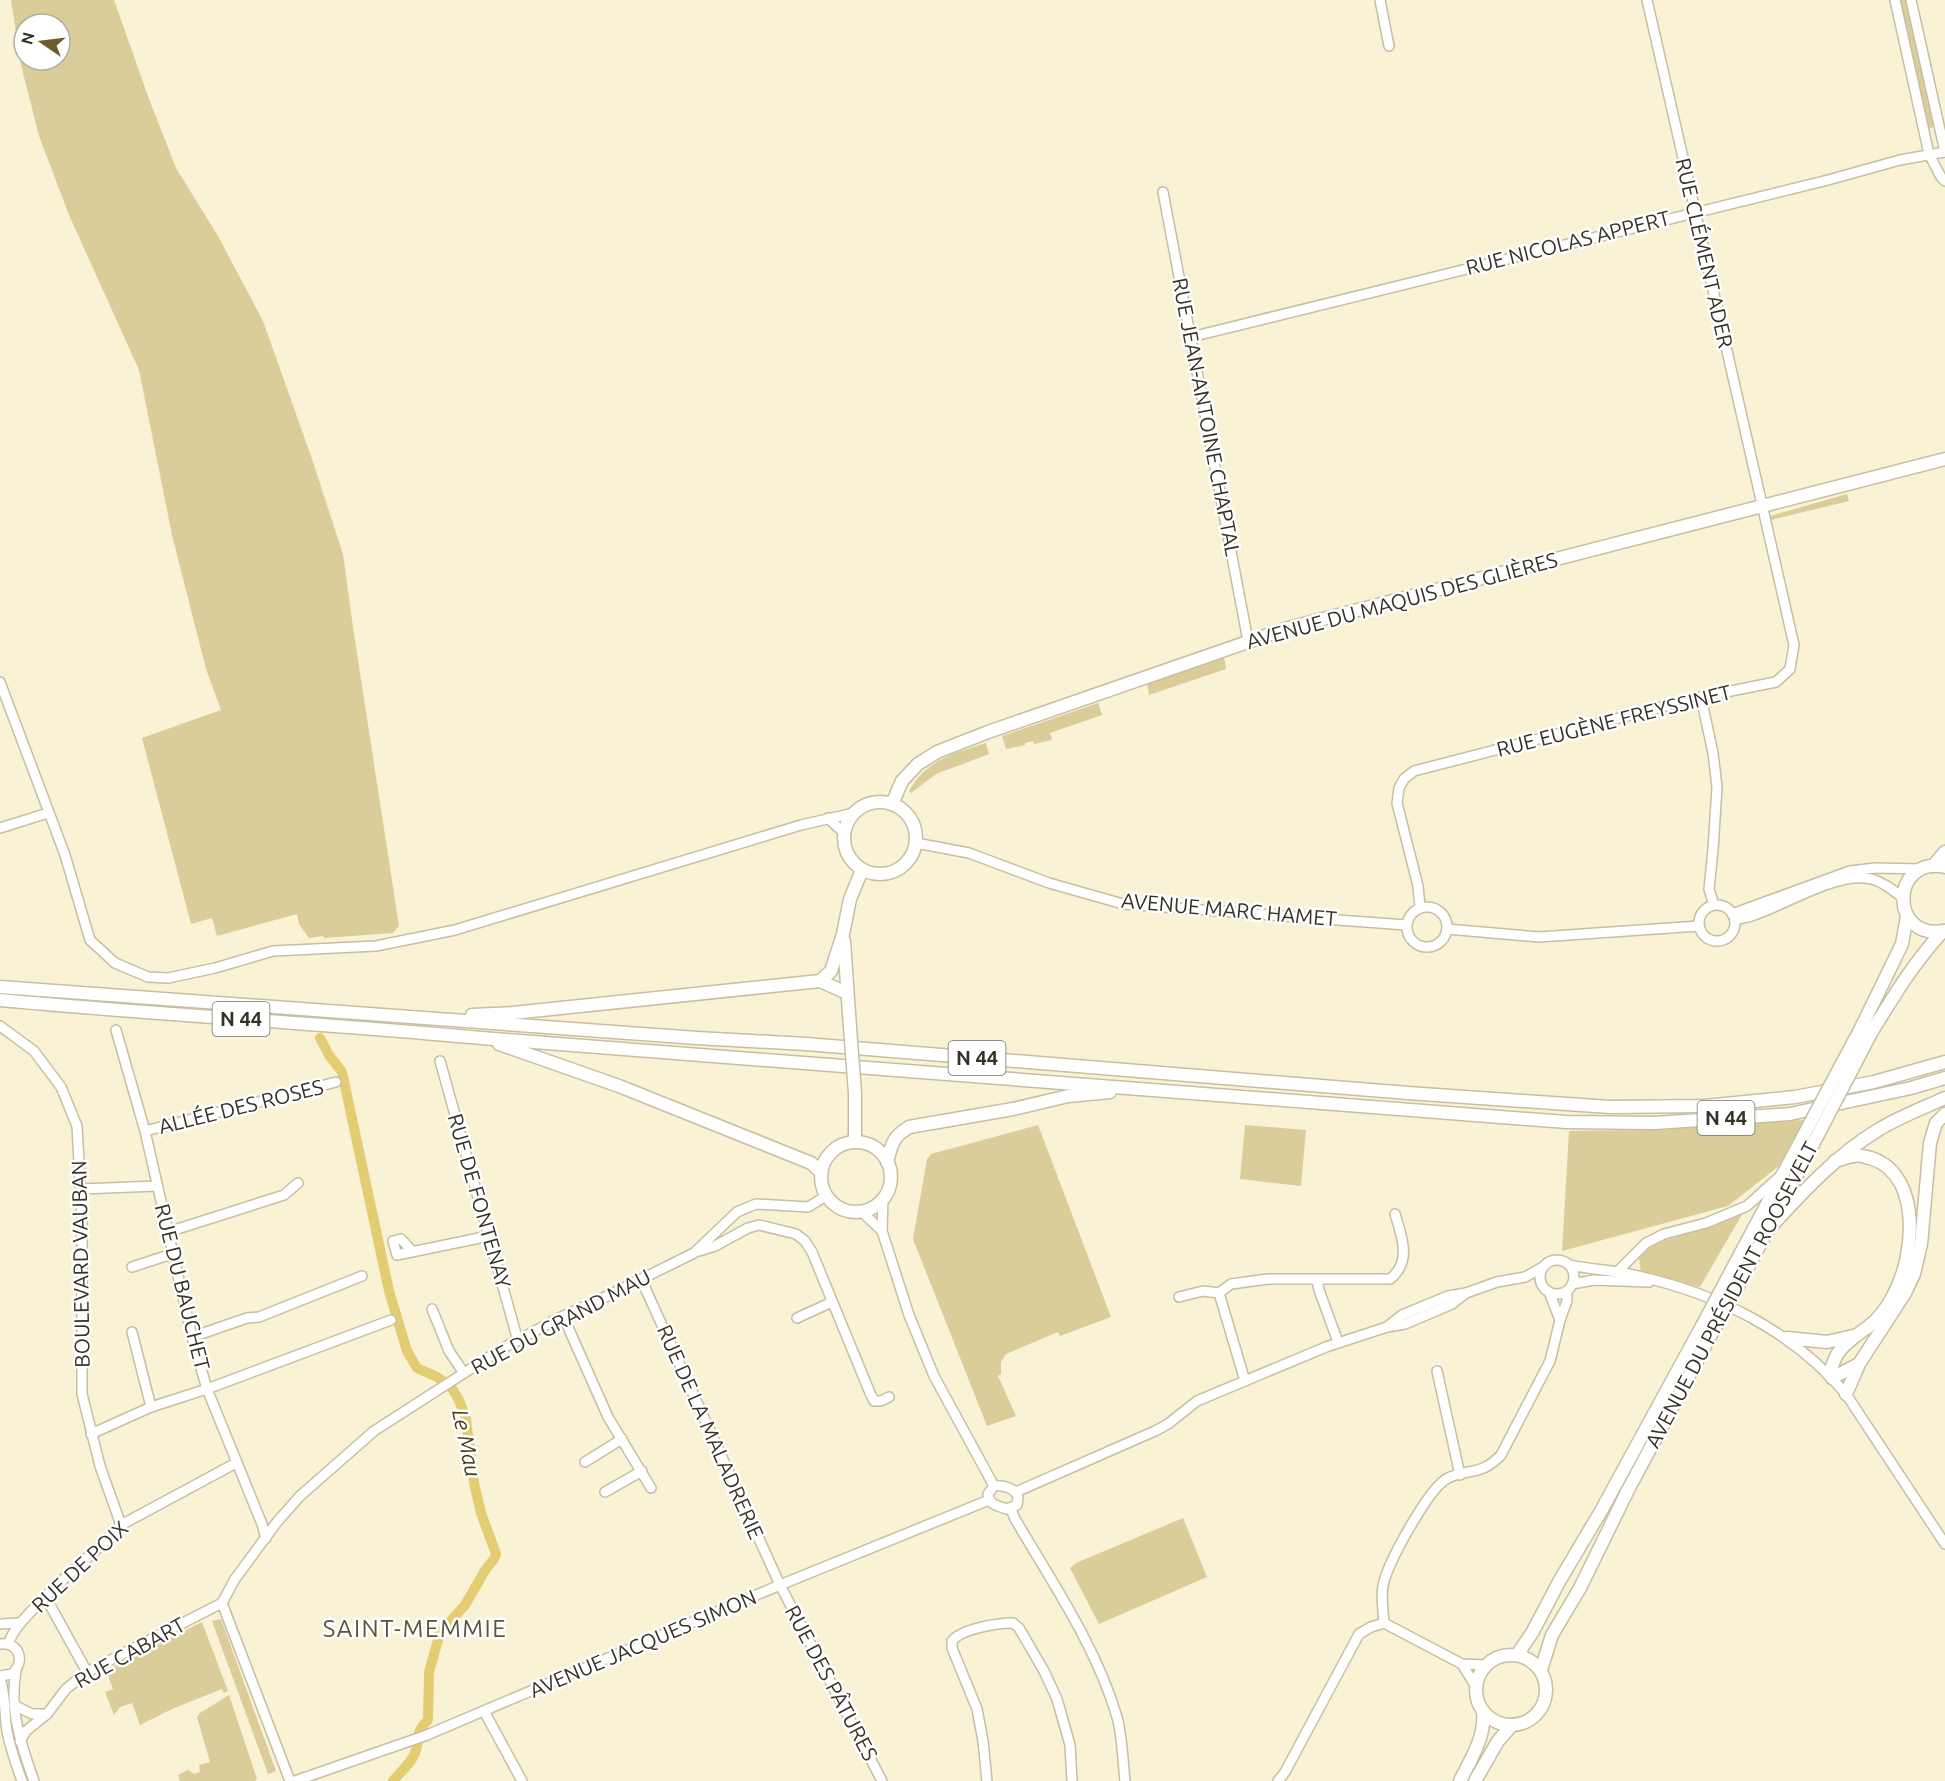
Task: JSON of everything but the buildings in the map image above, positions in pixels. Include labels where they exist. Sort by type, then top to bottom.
[{"type":"main road","name":"AVENUE DU MAQUIS DES GLIÈRES","points":[[892,804],[902,781],[918,764],[937,752],[1293,626],[1945,459]]},
{"type":"main road","points":[[882,802],[892,804],[908,815],[916,833],[916,843],[906,864],[896,871],[873,874],[862,870],[854,863],[844,844],[844,833],[849,819],[862,807],[882,802]]},
{"type":"main road","points":[[1944,931],[1923,930],[1914,924],[1907,916],[1903,898],[1908,881],[1933,867],[1945,852]]},
{"type":"main road","points":[[820,981],[831,971],[843,934],[850,899],[862,870]]},
{"type":"main road","name":"AVENUE DU PRÉSIDENT ROOSEVELT","points":[[1732,1282],[1766,1232],[1804,1147],[1866,1030],[1902,944],[1907,916]]},
{"type":"main road","name":"AVENUE DU PRÉSIDENT ROOSEVELT","points":[[1866,1030],[1923,953],[1944,931]]},
{"type":"main road","points":[[843,934],[855,1093],[855,1142]]},
{"type":"main road","points":[[408,1017],[513,1013],[820,981],[847,993]]},
{"type":"main road","name":"N 44","points":[[0,987],[806,1044],[1408,1093],[1610,1107],[1705,1106],[1795,1096],[1874,1082],[1943,1062]]},
{"type":"main road","name":"N 44","points":[[0,1000],[1566,1122],[1654,1123],[1790,1114],[1911,1088],[1945,1078]]},
{"type":"main road","points":[[481,1038],[619,1086],[811,1163],[821,1172]]},
{"type":"main road","points":[[887,1162],[897,1134],[909,1127],[1068,1096],[1138,1089]]},
{"type":"main road","points":[[1766,1232],[1802,1192],[1835,1161],[1878,1130],[1945,1098]]},
{"type":"main road","points":[[1846,1394],[1859,1364],[1905,1293],[1914,1274],[1921,1244],[1930,1143],[1936,1123],[1945,1114]]},
{"type":"main road","points":[[855,1142],[874,1147],[882,1154],[891,1172],[887,1194],[872,1209],[862,1212],[851,1212],[833,1204],[826,1196],[821,1180],[821,1172],[829,1154],[837,1148],[855,1142]]},
{"type":"main road","name":"AVENUE DU PRÉSIDENT ROOSEVELT","points":[[1541,1671],[1552,1635],[1579,1590],[1732,1282],[1783,1173],[1804,1147]]},
{"type":"main road","points":[[1831,1376],[1839,1351],[1880,1316],[1895,1293],[1906,1264],[1911,1226],[1907,1198],[1901,1183],[1882,1162],[1860,1155],[1835,1161]]},
{"type":"main road","name":"AVENUE DU PRÉSIDENT ROOSEVELT","points":[[1517,1655],[1532,1633],[1560,1580],[1708,1328]]},
{"type":"main road","points":[[1786,1338],[1827,1342],[1849,1338],[1862,1331]]},
{"type":"main road","points":[[1831,1376],[1859,1364]]},
{"type":"main road","points":[[1517,1655],[1531,1660],[1541,1671],[1546,1684],[1546,1694],[1544,1704],[1538,1713],[1522,1724],[1512,1725],[1493,1720],[1483,1711],[1478,1702],[1476,1687],[1480,1673],[1486,1665],[1495,1658],[1517,1655]]},
{"type":"main road","points":[[1460,1781],[1480,1739],[1484,1721],[1483,1711]]},
{"type":"main road","points":[[1475,1781],[1498,1741],[1512,1725]]},
{"type":"street","points":[[1380,0],[1389,46]]},
{"type":"street","name":"RUE CLÉMENT ADER","points":[[1647,0],[1761,506]]},
{"type":"street","points":[[1895,0],[1929,154],[1945,181]]},
{"type":"street","points":[[1911,0],[1945,152]]},
{"type":"street","name":"RUE NICOLAS APPERT","points":[[1191,337],[1695,211],[1945,152]]},
{"type":"street","name":"RUE JEAN-ANTOINE CHAPTAL","points":[[1163,192],[1248,642]]},
{"type":"street","name":"RUE EUGÈNE FREYSSINET","points":[[1420,907],[1418,886],[1397,803],[1399,788],[1404,779],[1414,771],[1701,697],[1776,682],[1790,669],[1794,645],[1761,506]]},
{"type":"street","points":[[0,682],[65,855],[90,940],[116,963],[148,977],[168,978],[215,968],[273,951],[376,946],[455,930],[828,818],[854,813]]},
{"type":"street","points":[[1701,697],[1713,753],[1717,787],[1709,889],[1714,905]]},
{"type":"street","points":[[0,828],[48,813]]},
{"type":"street","points":[[828,818],[844,833]]},
{"type":"street","name":"AVENUE MARC HAMET","points":[[916,843],[969,854],[1049,883],[1123,904],[1406,925]]},
{"type":"street","points":[[1733,917],[1850,871],[1875,867],[1933,867]]},
{"type":"street","points":[[1733,917],[1756,915],[1834,882],[1852,878],[1870,879],[1883,884],[1903,898]]},
{"type":"street","points":[[1714,905],[1724,906],[1733,917],[1732,933],[1728,937],[1716,941],[1704,937],[1699,926],[1700,915],[1704,910],[1714,905]]},
{"type":"street","points":[[1427,906],[1440,911],[1447,922],[1442,941],[1437,945],[1418,946],[1409,937],[1406,925],[1411,914],[1420,907],[1427,906]]},
{"type":"street","points":[[1447,929],[1539,937],[1699,926]]},
{"type":"street","name":"BOULEVARD VAUBAN","points":[[0,1026],[34,1051],[61,1087],[77,1126],[81,1189],[82,1394],[100,1466],[122,1525]]},
{"type":"street","name":"RUE DU BAUCHET","points":[[116,1030],[145,1131],[172,1254],[207,1389],[266,1539]]},
{"type":"street","name":"RUE DE FONTENAY","points":[[440,1061],[518,1341]]},
{"type":"street","name":"ALLÉE DES ROSES","points":[[145,1131],[336,1082]]},
{"type":"street","points":[[1618,1271],[1646,1243],[1664,1234],[1706,1223],[1747,1206],[1783,1173]]},
{"type":"street","points":[[168,1232],[284,1195],[298,1183]]},
{"type":"street","points":[[81,1189],[158,1186]]},
{"type":"street","name":"RUE DU GRAND MAU","points":[[222,1603],[235,1579],[277,1522],[300,1496],[374,1431],[502,1348],[694,1253],[737,1212],[756,1204],[808,1207],[826,1196]]},
{"type":"street","points":[[883,1199],[882,1232],[909,1315],[934,1376],[994,1486]]},
{"type":"street","points":[[862,1212],[882,1232]]},
{"type":"street","points":[[1179,1297],[1203,1292],[1219,1293],[1231,1284],[1268,1279],[1390,1279],[1398,1273],[1404,1255],[1395,1214]]},
{"type":"street","points":[[694,1253],[715,1246],[750,1227],[759,1225],[800,1236],[809,1245],[874,1401],[889,1398]]},
{"type":"street","points":[[413,1252],[489,1236]]},
{"type":"street","points":[[132,1267],[172,1254]]},
{"type":"street","points":[[1011,1509],[995,1505],[989,1500],[989,1491],[994,1486],[1016,1492],[1155,1431],[1197,1401],[1338,1342],[1387,1327],[1402,1315],[1448,1296],[1466,1293],[1497,1282],[1525,1277],[1554,1260],[1570,1265],[1618,1271],[1712,1298],[1786,1338],[1831,1376],[1846,1394],[1945,1544]]},
{"type":"street","points":[[1384,1623],[1382,1593],[1385,1578],[1429,1495],[1449,1478],[1478,1471],[1491,1465],[1501,1455],[1550,1361],[1574,1274],[1570,1265]]},
{"type":"street","points":[[1544,1267],[1540,1278],[1560,1320]]},
{"type":"street","points":[[192,1337],[247,1318],[259,1317],[362,1276]]},
{"type":"street","points":[[1525,1277],[1558,1294],[1570,1287],[1593,1280],[1661,1282]]},
{"type":"street","name":"RUE DE LA MALADRERIE","points":[[641,1279],[780,1586]]},
{"type":"street","points":[[1317,1280],[1338,1342]]},
{"type":"street","points":[[1219,1293],[1245,1381]]},
{"type":"street","points":[[796,1318],[832,1302]]},
{"type":"street","points":[[432,1310],[459,1376]]},
{"type":"street","points":[[563,1316],[608,1417],[651,1488]]},
{"type":"street","points":[[92,1434],[151,1407],[207,1389],[391,1320]]},
{"type":"street","points":[[132,1332],[151,1407]]},
{"type":"street","points":[[1437,1371],[1460,1475]]},
{"type":"street","points":[[585,1462],[622,1439]]},
{"type":"street","name":"RUE DE POIX","points":[[4,1644],[45,1596],[122,1525],[236,1463]]},
{"type":"street","points":[[605,1492],[642,1471]]},
{"type":"street","points":[[1011,1509],[1018,1502],[1016,1492]]},
{"type":"street","name":"AVENUE JACQUES SIMON","points":[[295,1781],[410,1742],[989,1500]]},
{"type":"street","points":[[1011,1509],[1080,1631],[1102,1676],[1117,1719],[1125,1781]]},
{"type":"street","name":"RUE DES PÂTURES","points":[[780,1586],[882,1781]]},
{"type":"street","points":[[45,1596],[87,1672]]},
{"type":"street","points":[[222,1603],[290,1781]]},
{"type":"street","name":"RUE CABART","points":[[20,1741],[28,1729],[46,1714],[66,1689],[87,1672],[222,1603]]},
{"type":"street","name":"RUE DE POIX","points":[[0,1624],[20,1623]]},
{"type":"street","points":[[987,1781],[977,1709],[952,1648],[952,1641],[957,1634],[1003,1623],[1013,1623],[1019,1628],[1057,1699],[1070,1745],[1071,1781]]},
{"type":"street","points":[[1278,1781],[1359,1634],[1371,1627],[1384,1623],[1462,1664],[1486,1665]]},
{"type":"street","points":[[4,1644],[13,1646],[20,1655],[16,1671],[14,1705],[20,1741],[34,1781]]},
{"type":"street","points":[[1462,1664],[1476,1687]]},
{"type":"street","points":[[16,1671],[8,1676],[0,1677],[10,1745],[22,1781]]},
{"type":"street","points":[[14,1705],[32,1714],[46,1714]]},
{"type":"street","points":[[484,1712],[522,1781]]},
{"type":"shaded area","points":[[11,0],[114,0],[176,168],[218,236],[263,321],[343,554],[399,926],[393,933],[309,938],[299,924],[297,914],[217,936],[212,918],[191,924],[142,738],[221,710],[206,669],[172,535],[139,370],[69,215],[39,136],[23,72],[72,72],[72,12],[13,12]]},
{"type":"shaded area","points":[[1898,0],[1908,0],[1937,126],[1926,129]]},
{"type":"shaded area","points":[[1847,494],[1849,501],[1771,520],[1770,516]]},
{"type":"shaded area","points":[[1224,656],[1226,669],[1149,695],[1147,683]]},
{"type":"shaded area","points":[[1098,703],[1102,715],[1050,733],[1052,740],[1034,744],[1033,741],[1006,749],[1002,736]]},
{"type":"shaded area","points":[[986,743],[989,754],[936,774],[911,793],[909,791],[916,780],[932,765],[952,754]]},
{"type":"shaded area","points":[[1804,1120],[1779,1166],[1728,1206],[1562,1251],[1569,1131],[1639,1130]]},
{"type":"shaded area","points":[[1038,1125],[1111,1317],[1060,1336],[1058,1332],[1006,1354],[1001,1362],[1001,1374],[998,1376],[1016,1416],[987,1426],[913,1239],[927,1159],[931,1154]]},
{"type":"shaded area","points":[[1245,1125],[1306,1130],[1301,1186],[1240,1179]]},
{"type":"shaded area","points":[[1744,1211],[1700,1287],[1641,1273],[1639,1258],[1644,1247],[1718,1223]]},
{"type":"shaded area","points":[[1183,1518],[1207,1577],[1099,1624],[1070,1568],[1076,1563]]},
{"type":"shaded area","points":[[221,1619],[276,1771],[268,1774],[212,1621]]},
{"type":"shaded area","points":[[202,1622],[228,1691],[224,1693],[222,1689],[140,1725],[132,1703],[120,1707],[114,1715],[105,1692],[113,1689],[106,1670]]},
{"type":"shaded area","points":[[229,1695],[257,1779],[255,1781],[180,1781],[178,1775],[188,1770],[194,1774],[200,1772],[199,1765],[210,1762],[197,1717]]},
{"type":"waterway","name":"Le Mau","points":[[320,1038],[342,1072],[389,1291],[407,1351],[417,1368],[437,1377],[451,1387],[459,1400],[466,1419],[474,1483],[481,1513],[496,1554],[465,1605],[440,1633],[429,1672],[428,1720],[419,1732],[412,1759],[393,1781]]},
{"type":"district","name":"SAINT-MEMMIE","points":[[415,1629]]}]
